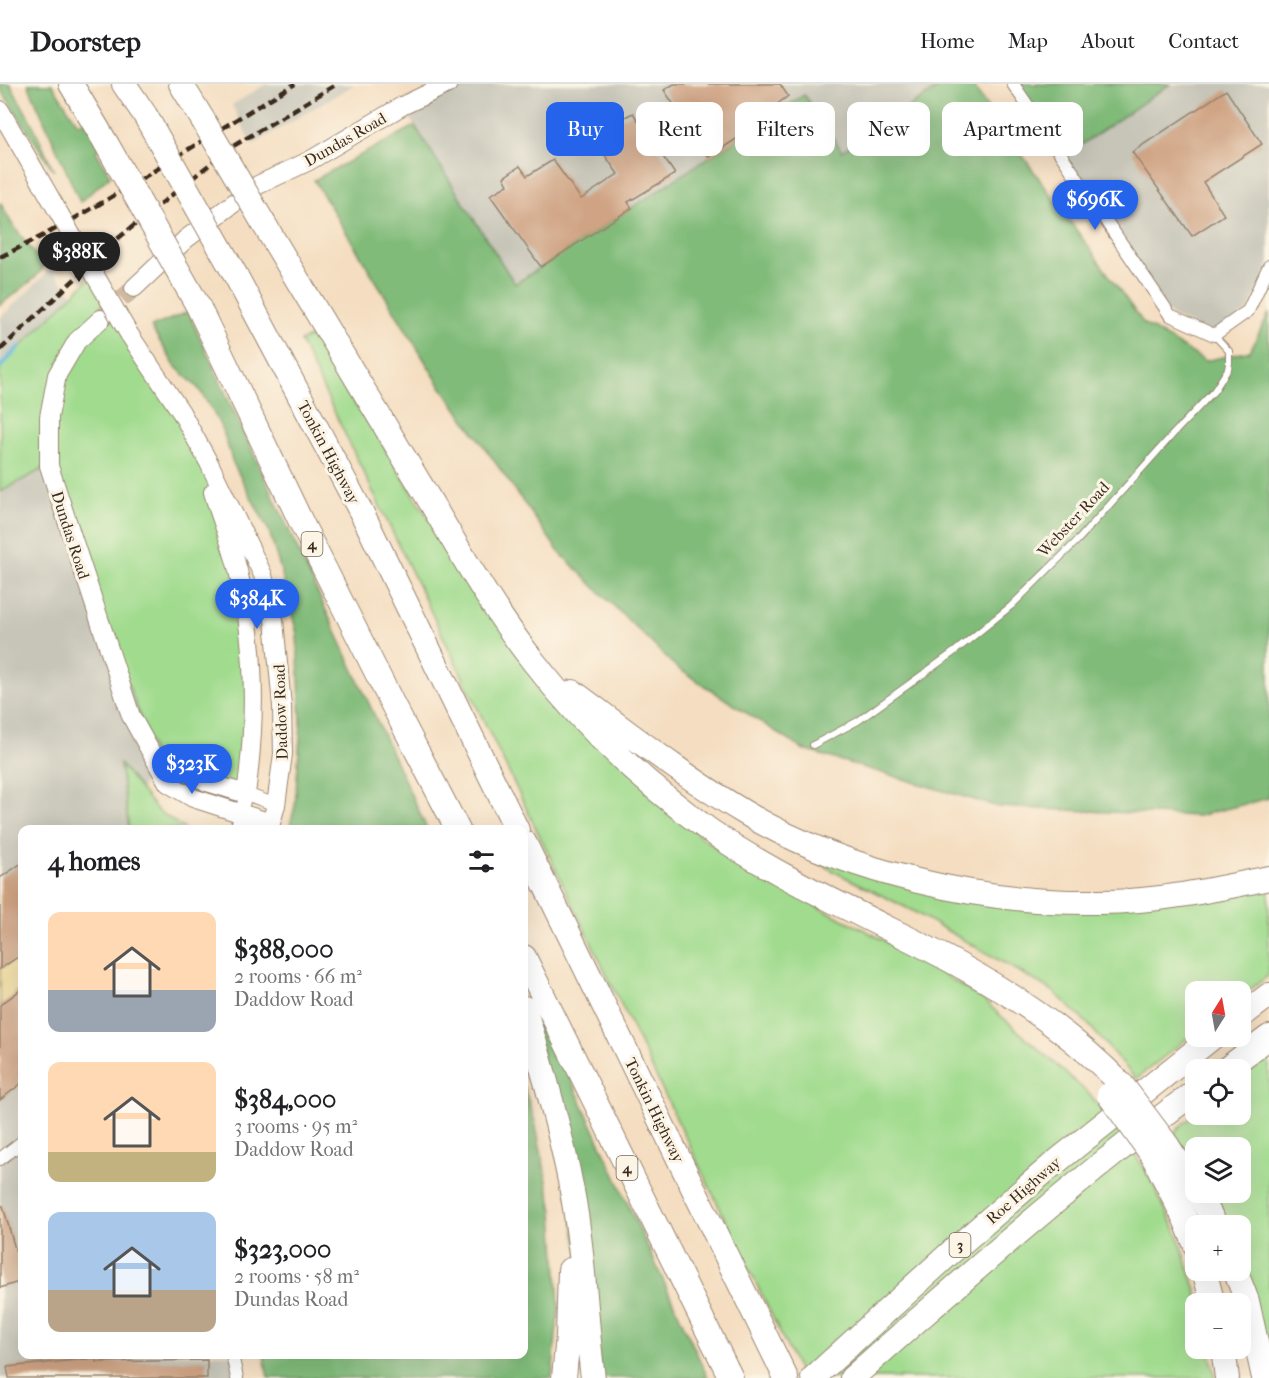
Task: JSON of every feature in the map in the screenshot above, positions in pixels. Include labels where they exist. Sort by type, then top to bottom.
[{"type":"highway","name":"4","points":[[71,84],[198,306],[303,526],[455,825]]},
{"type":"highway","name":"Tonkin Highway","points":[[124,84],[145,115],[236,276],[367,523],[515,825]]},
{"type":"highway","points":[[181,84],[482,587],[533,662],[601,738],[656,789],[737,849],[801,885],[911,940],[990,983],[1116,1090],[1160,1150],[1185,1178]]},
{"type":"highway","points":[[533,662],[681,773],[749,815],[816,848],[878,870],[937,886],[992,896],[1049,902],[1101,902],[1156,898],[1269,878]]},
{"type":"highway","points":[[394,708],[445,825]]},
{"type":"highway","name":"Tonkin Highway","points":[[528,850],[786,1378]]},
{"type":"highway","name":"4","points":[[528,965],[731,1378]]},
{"type":"highway","points":[[1251,1009],[1269,995]]},
{"type":"highway","points":[[528,1022],[555,1115],[572,1191],[584,1276],[593,1378]]},
{"type":"highway","points":[[1240,1059],[1269,1037]]},
{"type":"highway","name":"Roe Highway","points":[[820,1372],[948,1254],[1051,1166],[1200,1047]]},
{"type":"highway","name":"Roe Highway","points":[[852,1378],[1023,1228],[1134,1137],[1185,1099]]},
{"type":"highway","points":[[555,1115],[566,1198],[570,1278],[564,1378]]},
{"type":"highway","points":[[1160,1150],[1185,1219]]},
{"type":"highway","points":[[1239,1281],[1247,1301],[1264,1378]]},
{"type":"highway","points":[[1224,1359],[1227,1378]]},
{"type":"main road","name":"Dundas Road","points":[[134,288],[186,239],[258,185],[309,161],[402,106],[447,84]]},
{"type":"main road","name":"Daddow Road","points":[[0,110],[129,334],[181,412],[209,463],[263,575],[274,621],[284,754],[276,805],[270,825]]},
{"type":"main road","name":"Daddow Road","points":[[0,121],[19,143]]},
{"type":"main road","name":"Dundas Road","points":[[101,319],[77,340],[57,375],[49,417],[49,466],[131,716],[168,783],[238,821],[264,825]]},
{"type":"main road","name":"Daddow Road","points":[[209,463],[212,488],[239,573],[249,631],[253,711],[246,794]]},
{"type":"main road","points":[[154,755],[207,782],[246,794]]},
{"type":"street","points":[[1013,84],[1170,315],[1214,335],[1248,311],[1269,266]]},
{"type":"street","points":[[246,794],[276,805]]},
{"type":"street","name":"Daddow Road","points":[[238,821],[246,794]]},
{"type":"street","points":[[0,1159],[18,1145]]},
{"type":"street","points":[[233,1359],[237,1378]]},
{"type":"lane","name":"Webster Road","points":[[813,745],[858,721],[954,652],[1011,606],[1078,540],[1214,391],[1230,363],[1225,345],[1214,335]]},
{"type":"shaded area","points":[[266,84],[355,84],[252,145],[232,105]]},
{"type":"shaded area","points":[[447,84],[944,84],[917,102],[847,102],[847,148],[842,151],[835,141],[835,102],[809,102],[804,95],[793,102],[735,102],[735,140],[723,148],[723,102],[636,102],[636,156],[711,156],[515,285],[402,106]]},
{"type":"shaded area","points":[[1013,84],[1269,84],[1269,266],[1248,311],[1214,335],[1170,315],[1062,156],[1083,156],[1083,102],[1025,102]]},
{"type":"shaded area","points":[[51,269],[73,295],[0,367],[0,318]]},
{"type":"shaded area","points":[[61,459],[157,745],[138,798],[141,825],[18,825],[18,1359],[242,1359],[246,1378],[0,1378],[0,492]]},
{"type":"green space","points":[[0,84],[10,84],[33,125],[54,171],[0,88]]},
{"type":"green space","points":[[28,84],[52,84],[78,124],[84,121],[102,146],[96,151],[110,176],[80,202]]},
{"type":"green space","points":[[944,84],[971,84],[984,102],[942,102],[942,156],[1023,156],[1144,324],[1205,361],[1250,351],[1269,313],[1269,798],[1198,816],[999,807],[804,750],[677,668],[559,552],[438,382],[314,180],[415,126],[515,284],[711,156],[723,156],[723,148],[735,140],[735,156],[835,156],[835,141],[842,151],[847,148],[847,156],[930,156],[930,102],[917,102]]},
{"type":"green space","points":[[1010,84],[1170,84],[1083,144],[1083,102],[1022,102]]},
{"type":"green space","points":[[804,95],[809,102],[793,102]]},
{"type":"green space","points":[[0,202],[12,224],[44,266],[30,282],[0,305]]},
{"type":"green space","points":[[94,274],[209,463],[249,631],[246,794],[154,755],[48,466],[0,492],[0,367]]},
{"type":"green space","points":[[188,312],[425,825],[290,825],[295,806],[301,723],[297,634],[281,571],[269,531],[233,463],[223,431],[212,410],[199,389],[175,366],[151,327]]},
{"type":"green space","points":[[315,335],[348,395],[376,434],[481,603],[701,837],[761,879],[861,928],[934,968],[982,999],[1088,1093],[1119,1130],[1146,1171],[1178,1235],[1185,1257],[1185,1281],[1193,1281],[1197,1293],[1185,1293],[1185,1359],[1211,1359],[1215,1378],[802,1378],[300,341]]},
{"type":"green space","points":[[120,764],[157,810],[179,825],[128,825]]},
{"type":"green space","points":[[793,849],[1062,904],[1269,881],[1269,975],[1251,989],[1251,981],[1185,981],[1185,1040],[1136,1079],[1088,1024],[1053,991],[911,910]]},
{"type":"green space","points":[[529,988],[708,1378],[602,1378]]},
{"type":"green space","points":[[1269,1056],[1269,1378],[1251,1311],[1251,1293],[1246,1293],[1243,1281],[1251,1281],[1251,1215],[1210,1215],[1204,1203],[1251,1203],[1251,1137],[1185,1137],[1185,1173],[1167,1145],[1185,1122],[1185,1125],[1251,1125],[1251,1070]]},
{"type":"green space","points":[[528,1100],[535,1122],[553,1211],[559,1305],[552,1378],[268,1378],[265,1359],[528,1359]]},
{"type":"sand","points":[[18,957],[18,990],[15,993],[18,1005],[0,1005],[0,969]]},
{"type":"building","points":[[674,84],[780,84],[788,96],[780,102],[735,102],[735,140],[723,148],[723,102],[672,102],[664,90]]},
{"type":"building","points":[[1226,90],[1262,144],[1203,182],[1224,215],[1192,236],[1132,152]]},
{"type":"building","points":[[633,113],[636,117],[636,156],[663,156],[675,174],[628,202],[632,208],[541,267],[490,195],[508,185],[504,177],[520,166],[527,176],[553,160],[581,199],[618,174],[606,156],[624,156],[624,118]]},
{"type":"building","points":[[18,866],[18,957],[0,969],[0,878]]},
{"type":"building","points":[[18,992],[18,1086],[0,1100],[0,1005]]},
{"type":"building","points":[[0,1206],[3,1206],[18,1260],[18,1282],[0,1288]]},
{"type":"building","points":[[86,1359],[96,1359],[96,1362],[207,1360],[207,1378],[9,1378],[7,1367]]},
{"type":"waterway","points":[[0,367],[19,347]]},
{"type":"tunnel","points":[[102,317],[134,288]]},
{"type":"railway","points":[[0,257],[76,218],[295,84]]},
{"type":"railway","points":[[0,350],[116,240],[230,148],[337,84]]}]
